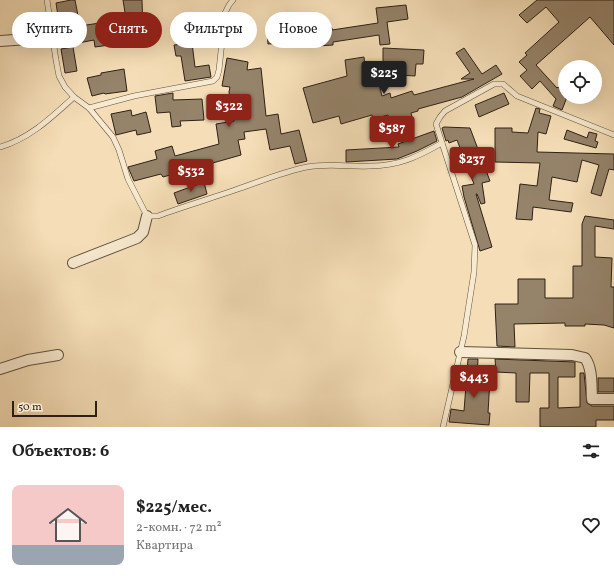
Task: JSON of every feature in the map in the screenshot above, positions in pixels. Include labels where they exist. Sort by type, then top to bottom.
[{"type":"street","points":[[0,41],[12,40]]},
{"type":"street","points":[[73,263],[137,238],[141,235],[145,228],[146,216]]},
{"type":"street","points":[[460,352],[572,355],[585,358],[590,370],[592,399],[614,399]]},
{"type":"street","points":[[0,369],[28,360],[58,355]]},
{"type":"lane","points":[[47,0],[59,76],[65,88],[89,108],[113,137],[119,150],[128,179],[146,216],[158,216],[284,173],[307,167],[326,164],[370,166],[388,165],[416,158],[442,143]]},
{"type":"lane","points":[[89,108],[134,96],[213,82],[217,77],[219,70],[225,13],[233,0]]},
{"type":"lane","points":[[443,427],[460,352],[474,272],[475,245],[436,124],[440,117],[445,111],[494,84],[503,84],[517,96],[614,135]]},
{"type":"lane","points":[[0,147],[29,134],[52,117],[74,97]]},
{"type":"building","points":[[75,0],[77,12],[57,12],[56,3]]},
{"type":"building","points":[[123,0],[142,0],[142,12],[125,12]]},
{"type":"building","points":[[537,0],[614,0],[614,45],[590,17],[536,65],[557,88],[558,87],[558,104],[564,104],[562,110],[553,106],[556,99],[540,81],[532,89],[520,76],[527,70],[519,62],[527,55],[525,53],[559,22],[546,7],[527,23],[519,15]]},
{"type":"building","points":[[406,5],[408,19],[387,22],[390,44],[380,45],[379,35],[333,42],[332,45],[332,30],[378,23],[376,8]]},
{"type":"building","points":[[95,24],[95,47],[94,40],[87,41],[87,25]]},
{"type":"building","points":[[73,48],[77,71],[65,73],[61,49]]},
{"type":"building","points":[[175,48],[193,48],[195,67],[209,65],[211,77],[185,81],[181,56],[176,56]]},
{"type":"building","points":[[383,48],[424,50],[423,64],[416,64],[415,76],[383,74]]},
{"type":"building","points":[[464,48],[482,74],[496,65],[502,74],[462,97],[418,109],[418,111],[411,113],[413,121],[392,127],[388,115],[373,119],[372,115],[341,124],[339,116],[313,123],[303,88],[347,76],[345,60],[364,57],[366,75],[376,72],[382,96],[390,93],[391,98],[412,91],[414,95],[474,79],[461,79],[470,73],[456,53]]},
{"type":"building","points":[[227,58],[248,62],[247,70],[261,68],[266,116],[278,114],[281,134],[299,130],[307,161],[295,164],[290,146],[270,150],[266,129],[244,132],[245,139],[238,140],[241,155],[163,177],[161,174],[134,181],[128,167],[157,159],[155,151],[172,146],[175,156],[219,144],[216,124],[234,121],[229,92],[230,87],[222,86]]},
{"type":"building","points":[[124,69],[127,91],[104,93],[92,96],[87,78],[101,75],[101,73]]},
{"type":"building","points":[[173,93],[173,100],[202,99],[204,120],[180,121],[181,126],[172,127],[170,112],[157,113],[155,96]]},
{"type":"building","points":[[504,93],[509,104],[479,117],[475,105]]},
{"type":"building","points":[[536,108],[540,109],[539,113],[551,116],[546,134],[538,132],[537,152],[614,154],[614,170],[609,169],[601,196],[591,193],[599,165],[582,160],[577,182],[552,177],[549,200],[573,203],[571,212],[533,207],[532,220],[516,219],[520,184],[537,186],[540,163],[495,162],[495,128],[512,128],[512,132],[528,133]]},
{"type":"building","points":[[131,110],[132,116],[146,112],[151,132],[137,135],[136,130],[116,135],[111,114]]},
{"type":"building","points":[[442,128],[470,128],[490,181],[482,183],[485,203],[481,204],[476,194],[492,247],[480,251],[462,186],[474,184],[457,140],[449,143],[448,140],[446,141]]},
{"type":"building","points":[[567,130],[587,138],[589,132],[597,134],[595,141],[598,142],[596,148],[564,139]]},
{"type":"building","points":[[434,131],[437,141],[397,159],[346,162],[346,150],[399,147],[398,144]]},
{"type":"building","points":[[204,182],[207,194],[178,204],[174,193]]},
{"type":"building","points":[[585,216],[614,220],[614,229],[595,226],[595,257],[612,258],[611,287],[614,287],[614,328],[604,325],[585,324],[585,326],[565,326],[565,323],[514,324],[515,347],[497,346],[495,304],[518,304],[518,279],[545,279],[545,298],[573,298],[573,266],[582,266],[582,224]]},
{"type":"building","points":[[468,359],[478,359],[477,378],[490,378],[488,413],[490,413],[489,425],[449,422],[451,409],[464,411]]},
{"type":"building","points":[[495,359],[575,362],[575,377],[558,377],[558,408],[580,407],[580,373],[584,373],[587,403],[592,406],[614,406],[614,420],[596,420],[596,427],[540,427],[540,408],[549,408],[549,373],[530,373],[529,402],[516,402],[516,373],[496,372]]},
{"type":"building","points":[[598,378],[614,378],[614,392],[598,392]]}]
